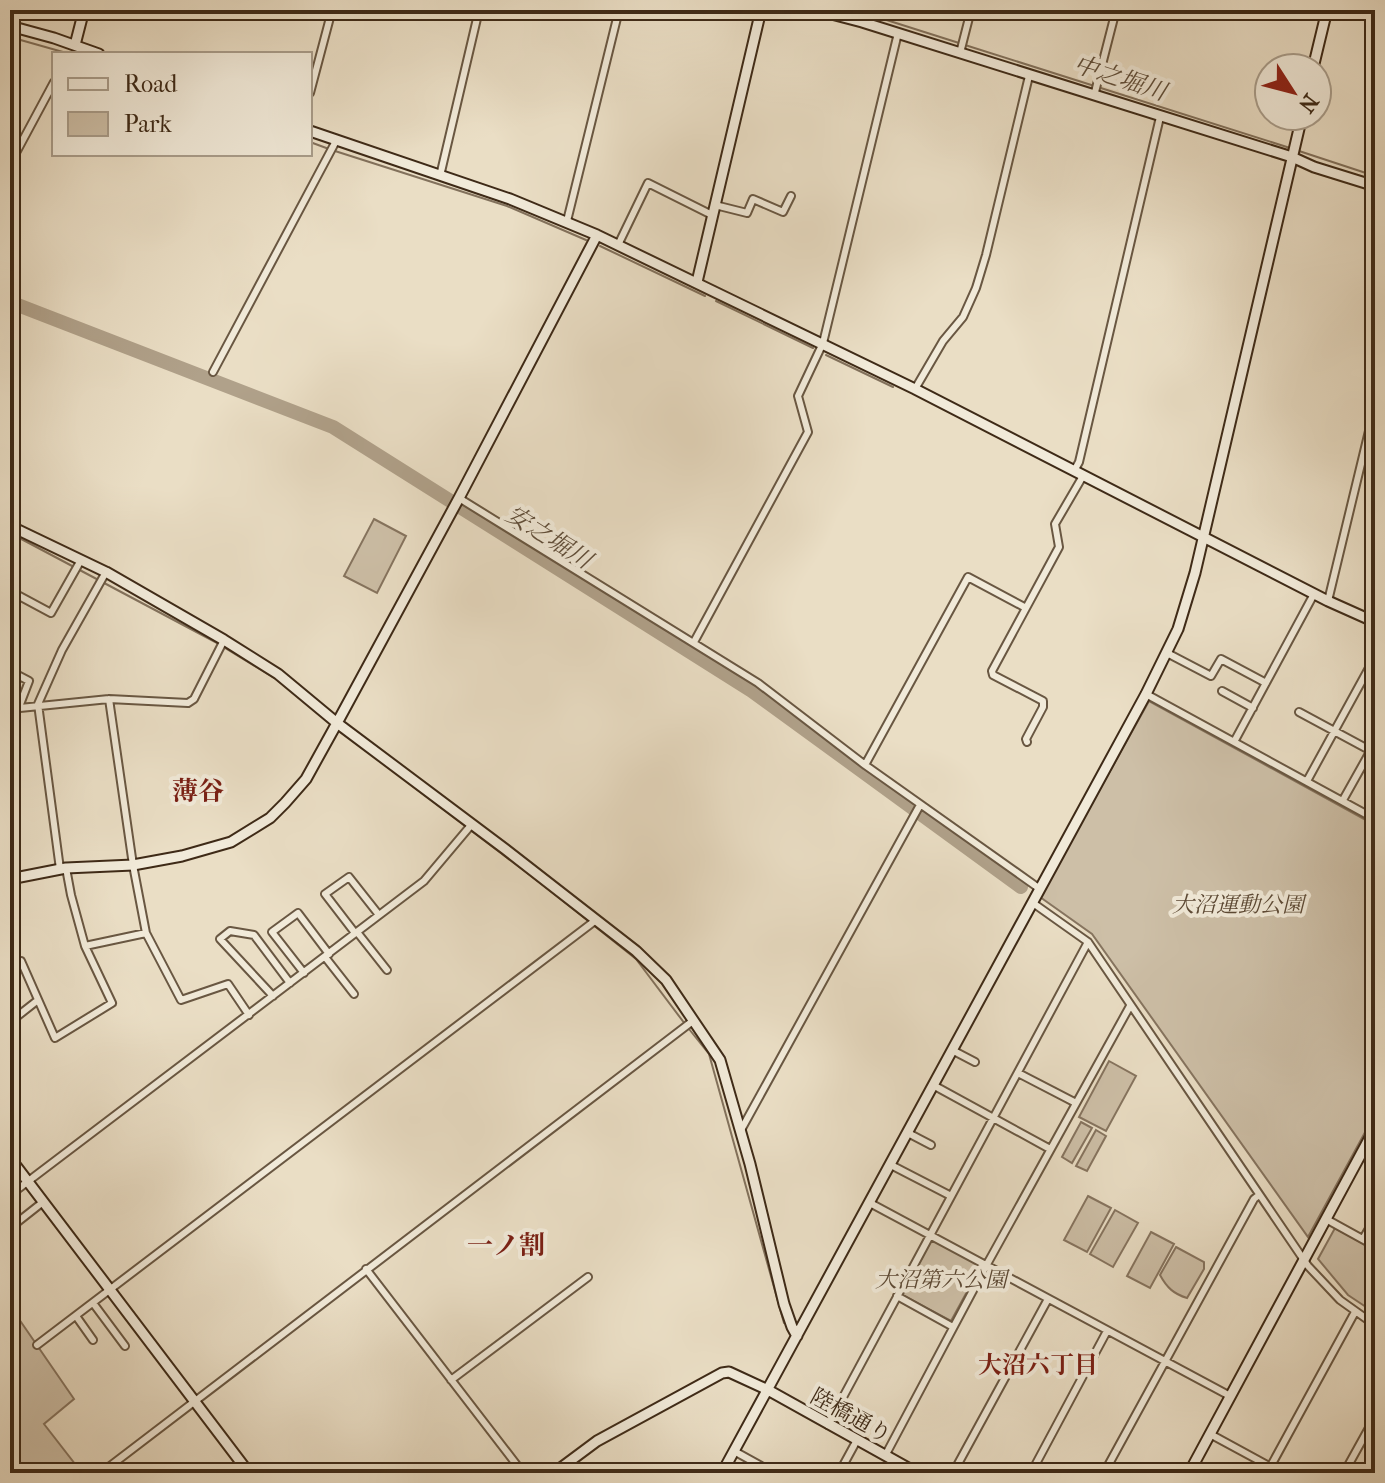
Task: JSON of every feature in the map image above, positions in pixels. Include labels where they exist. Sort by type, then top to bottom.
[{"type":"street","points":[[10,26],[73,50],[84,10]]},
{"type":"street","points":[[312,85],[332,10]]},
{"type":"street","points":[[440,176],[479,10]]},
{"type":"street","points":[[567,221],[619,10]]},
{"type":"street","points":[[697,282],[761,10]]},
{"type":"street","points":[[816,10],[1292,157],[1375,186]]},
{"type":"street","points":[[960,53],[971,10]]},
{"type":"street","points":[[1094,96],[1116,10]]},
{"type":"street","points":[[1317,52],[1327,10]]},
{"type":"street","points":[[694,642],[808,432],[798,396],[823,343],[898,33]]},
{"type":"street","points":[[915,389],[943,341],[963,317],[976,288],[1029,76]]},
{"type":"street","points":[[10,164],[52,86]]},
{"type":"street","points":[[1027,742],[1043,701],[993,675],[992,671],[1059,547],[1055,524],[1078,474],[1160,117]]},
{"type":"street","points":[[312,132],[335,143],[510,199],[567,221],[823,343],[1314,594],[1375,622]]},
{"type":"street","points":[[722,1473],[1167,653],[1188,602],[1298,132]]},
{"type":"street","points":[[213,372],[335,143]]},
{"type":"street","points":[[618,245],[648,183],[714,210],[747,213],[753,199],[783,212],[791,196]]},
{"type":"street","points":[[10,879],[63,868],[133,865],[182,856],[231,842],[270,818],[306,779],[597,235]]},
{"type":"street","points":[[1328,601],[1375,406]]},
{"type":"street","points":[[459,498],[758,683],[865,765],[1040,889]]},
{"type":"street","points":[[10,526],[106,572],[278,674],[337,723],[636,951],[666,980],[720,1060],[741,1130],[784,1304],[797,1336]]},
{"type":"street","points":[[10,591],[51,613],[81,560]]},
{"type":"street","points":[[21,961],[55,1038],[112,1003],[85,946],[63,868],[38,704],[62,650],[106,572]]},
{"type":"street","points":[[865,765],[968,577],[1026,608]]},
{"type":"street","points":[[1234,742],[1314,594]]},
{"type":"street","points":[[10,709],[109,699],[188,703],[194,699],[224,640]]},
{"type":"street","points":[[1167,653],[1211,676],[1221,659],[1266,683]]},
{"type":"street","points":[[1307,781],[1375,657]]},
{"type":"street","points":[[10,671],[29,681],[19,707]]},
{"type":"street","points":[[1222,691],[1253,708]]},
{"type":"street","points":[[1146,694],[1375,819]]},
{"type":"street","points":[[109,699],[146,933],[181,1000],[228,984],[249,1015]]},
{"type":"street","points":[[1299,712],[1373,752],[1343,800]]},
{"type":"street","points":[[741,1130],[920,805]]},
{"type":"street","points":[[10,1195],[424,881],[472,824]]},
{"type":"street","points":[[379,915],[349,877],[325,894],[387,970]]},
{"type":"street","points":[[1033,903],[1088,942],[1304,1260],[1327,1288],[1375,1325]]},
{"type":"street","points":[[304,973],[272,932],[298,913],[354,994]]},
{"type":"street","points":[[37,1345],[596,920]]},
{"type":"street","points":[[273,996],[220,939],[230,931],[254,935],[290,983]]},
{"type":"street","points":[[85,946],[146,933]]},
{"type":"street","points":[[828,1425],[1088,942]]},
{"type":"street","points":[[10,1022],[38,1000]]},
{"type":"street","points":[[885,1456],[1130,1006]]},
{"type":"street","points":[[101,1473],[694,1020]]},
{"type":"street","points":[[952,1050],[975,1062]]},
{"type":"street","points":[[1018,1073],[1076,1103]]},
{"type":"street","points":[[933,1085],[1050,1149]]},
{"type":"street","points":[[1189,1473],[1375,1128]]},
{"type":"street","points":[[908,1133],[931,1145]]},
{"type":"street","points":[[10,1158],[249,1473]]},
{"type":"street","points":[[891,1165],[951,1196]]},
{"type":"street","points":[[1104,1473],[1247,1211],[1259,1195]]},
{"type":"street","points":[[10,1228],[43,1202]]},
{"type":"street","points":[[870,1203],[1230,1396]]},
{"type":"street","points":[[1363,1239],[1375,1218]]},
{"type":"street","points":[[1326,1219],[1375,1246]]},
{"type":"street","points":[[366,1269],[523,1473]]},
{"type":"street","points":[[451,1380],[588,1277]]},
{"type":"street","points":[[897,1296],[953,1327]]},
{"type":"street","points":[[953,1473],[1048,1299]]},
{"type":"street","points":[[93,1303],[125,1346]]},
{"type":"street","points":[[1269,1470],[1355,1312]]},
{"type":"street","points":[[76,1316],[93,1340]]},
{"type":"street","points":[[1031,1473],[1107,1331]]},
{"type":"street","name":"陸橋通り","points":[[554,1473],[597,1441],[722,1373],[734,1373],[917,1473]]},
{"type":"street","points":[[1344,1473],[1375,1417]]},
{"type":"street","points":[[1210,1434],[1269,1470],[1282,1473]]},
{"type":"street","points":[[839,1473],[857,1440]]},
{"type":"street","points":[[734,1451],[774,1473]]},
{"type":"green space","points":[[374,519],[406,536],[377,593],[344,576]]},
{"type":"green space","name":"大沼運動公園","points":[[1149,701],[1375,825],[1375,1114],[1308,1237],[1092,934],[1040,897]]},
{"type":"green space","points":[[1109,1061],[1136,1076],[1106,1131],[1079,1117]]},
{"type":"green space","points":[[1081,1122],[1092,1128],[1072,1163],[1062,1157]]},
{"type":"green space","points":[[1096,1130],[1106,1136],[1087,1171],[1076,1166]]},
{"type":"green space","points":[[1088,1196],[1111,1208],[1087,1252],[1064,1240]]},
{"type":"green space","points":[[1115,1210],[1138,1223],[1113,1267],[1090,1254]]},
{"type":"green space","points":[[1335,1228],[1375,1250],[1375,1313],[1348,1295],[1318,1259]]},
{"type":"green space","points":[[1151,1232],[1174,1244],[1150,1288],[1127,1276]]},
{"type":"green space","name":"大沼第六公園","points":[[932,1239],[981,1266],[951,1321],[902,1295]]},
{"type":"green space","points":[[1176,1247],[1204,1262],[1204,1269],[1187,1298],[1171,1290],[1160,1275]]},
{"type":"green space","points":[[10,1306],[74,1399],[44,1424],[82,1473],[10,1473]]},
{"type":"waterway","name":"中之堀川","points":[[855,10],[959,43]]},
{"type":"waterway","points":[[10,37],[63,52]]},
{"type":"waterway","name":"中之堀川","points":[[965,45],[1290,148]]},
{"type":"waterway","points":[[312,143],[329,149]]},
{"type":"waterway","name":"中之堀川","points":[[1296,150],[1375,176]]},
{"type":"waterway","points":[[335,151],[507,206],[586,240]]},
{"type":"waterway","points":[[600,246],[705,296]]},
{"type":"waterway","points":[[716,301],[813,348]]},
{"type":"waterway","name":"安之堀川","points":[[10,302],[333,427],[752,691],[1021,887]]},
{"type":"waterway","points":[[826,355],[893,387]]},
{"type":"waterway","points":[[10,533],[219,644]]},
{"type":"waterway","points":[[225,648],[293,692]]},
{"type":"waterway","points":[[360,746],[636,959],[685,1024]]},
{"type":"waterway","points":[[689,1029],[709,1054],[784,1323]]},
{"type":"district","name":"薄谷","points":[[198,791]]},
{"type":"district","name":"一ノ割","points":[[506,1245]]},
{"type":"district","name":"大沼六丁目","points":[[1038,1365]]}]
